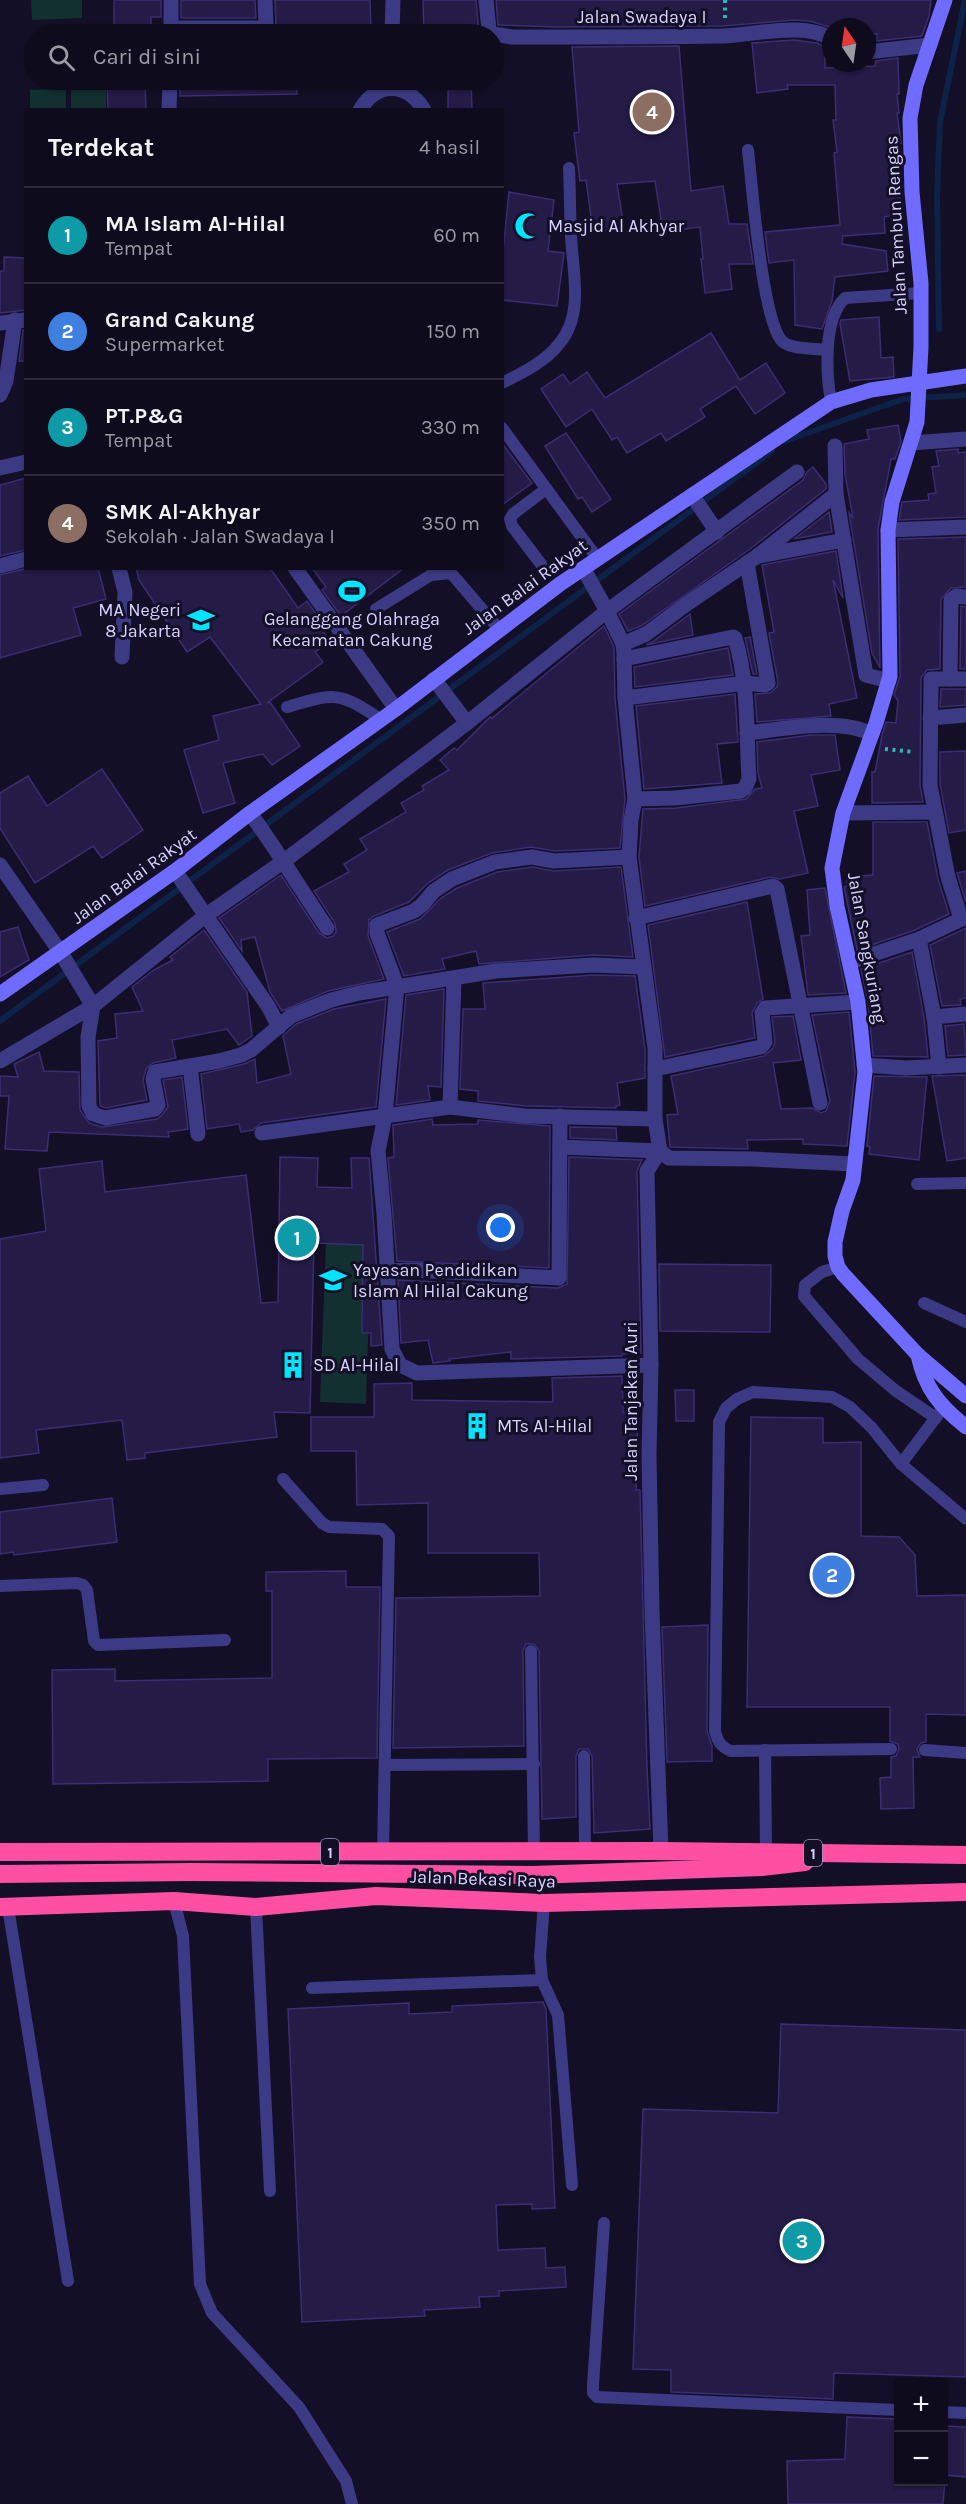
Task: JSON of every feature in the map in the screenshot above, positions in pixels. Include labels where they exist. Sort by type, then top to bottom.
[{"type":"highway","name":"Jalan Bekasi Raya","points":[[0,1852],[661,1851],[966,1855]]},
{"type":"highway","points":[[0,1874],[192,1872],[533,1875],[762,1868],[879,1854]]},
{"type":"highway","name":"Jalan Bekasi Raya","points":[[4,1907],[174,1901],[256,1907],[376,1896],[544,1903],[966,1892]]},
{"type":"street","points":[[171,0],[171,24]]},
{"type":"street","points":[[266,0],[266,24]]},
{"type":"street","points":[[393,0],[393,24]]},
{"type":"street","name":"Jalan Swadaya I","points":[[486,0],[488,24]]},
{"type":"street","name":"Jalan Tambun Rengas","points":[[920,383],[921,293],[910,168],[910,118],[913,96],[945,0]]},
{"type":"street","name":"Jalan Swadaya I","points":[[504,36],[725,36],[780,31],[814,32],[822,35]]},
{"type":"street","points":[[876,50],[930,45]]},
{"type":"street","points":[[169,108],[170,90]]},
{"type":"street","points":[[361,108],[368,97],[379,90]]},
{"type":"street","points":[[403,90],[416,98],[423,108]]},
{"type":"street","points":[[0,395],[6,381],[14,321]]},
{"type":"street","name":"Jalan Balai Rakyat","points":[[0,994],[64,959],[179,877],[380,719],[438,684],[499,629],[587,574],[597,558],[694,499],[831,402],[871,390],[966,376]]},
{"type":"street","name":"Jalan Sangkuriang","points":[[838,1267],[835,1242],[842,1211],[853,1180],[864,1065],[858,1002],[837,906],[832,868],[843,813],[889,681],[888,530],[891,502],[917,422],[920,383]]},
{"type":"street","points":[[911,443],[966,439]]},
{"type":"street","points":[[835,446],[836,494],[866,675],[889,681]]},
{"type":"street","points":[[0,468],[24,462]]},
{"type":"street","points":[[0,1061],[90,1000],[203,912],[282,858],[465,720],[605,608],[714,528],[797,472]]},
{"type":"street","points":[[623,652],[688,603],[751,560],[836,494]]},
{"type":"street","points":[[694,499],[714,528]]},
{"type":"street","points":[[888,530],[966,527]]},
{"type":"street","points":[[751,560],[844,540]]},
{"type":"street","points":[[0,566],[24,560]]},
{"type":"street","points":[[625,698],[745,683],[765,685],[768,683],[751,560]]},
{"type":"street","points":[[120,570],[125,592],[122,657]]},
{"type":"street","points":[[296,570],[396,709]]},
{"type":"street","points":[[587,574],[605,608],[623,652],[635,799],[631,820],[629,857],[651,1013],[655,1069],[655,1119],[660,1151]]},
{"type":"street","points":[[950,679],[951,600],[956,596],[966,597]]},
{"type":"street","points":[[623,652],[733,637],[741,658],[745,683],[748,779],[746,788],[741,791],[675,798],[635,799]]},
{"type":"street","points":[[849,962],[919,939],[964,918],[948,877],[930,785],[929,753],[931,679],[966,679]]},
{"type":"street","points":[[438,684],[465,720]]},
{"type":"street","points":[[930,718],[966,715]]},
{"type":"street","points":[[747,733],[815,726],[843,726],[865,730],[870,740]]},
{"type":"street","points":[[843,813],[935,812]]},
{"type":"street","points":[[254,819],[327,928]]},
{"type":"street","points":[[629,857],[554,861],[532,857],[495,862],[452,879],[414,911],[377,925],[376,933],[397,986],[385,1116],[378,1151],[392,1349],[400,1365],[417,1373],[651,1365]]},
{"type":"street","points":[[0,866],[90,1000],[87,1072],[89,1106],[93,1114],[105,1118],[154,1109],[158,1105],[153,1079],[154,1072],[232,1058],[251,1050],[291,1016],[331,1000],[397,986],[432,983],[496,971],[593,965],[644,967]]},
{"type":"street","points":[[179,877],[268,1006],[279,1027]]},
{"type":"street","points":[[636,918],[773,886],[777,890],[820,1103]]},
{"type":"street","points":[[919,939],[934,1017],[939,1067]]},
{"type":"street","points":[[450,1107],[454,978]]},
{"type":"street","points":[[655,1069],[761,1047],[765,1042],[762,1012],[765,1008],[858,1002]]},
{"type":"street","points":[[934,1017],[966,1014]]},
{"type":"street","points":[[864,1065],[939,1067],[966,1065]]},
{"type":"street","points":[[190,1066],[198,1134]]},
{"type":"street","points":[[262,1133],[450,1107],[525,1116],[655,1119]]},
{"type":"street","points":[[388,1271],[413,1270],[557,1279],[560,1276],[560,1116]]},
{"type":"street","points":[[560,1147],[660,1151],[669,1158],[854,1164]]},
{"type":"street","name":"Jalan Tanjakan Auri","points":[[660,1151],[647,1171],[651,1365],[649,1455],[652,1612],[661,1851]]},
{"type":"street","points":[[838,1267],[918,1355],[966,1396]]},
{"type":"street","points":[[918,1355],[921,1371],[939,1413],[966,1427]]},
{"type":"lane","points":[[748,150],[760,261],[772,320],[782,342],[790,346],[826,350]]},
{"type":"lane","points":[[504,382],[533,367],[559,345],[570,327],[576,292],[571,236],[569,168]]},
{"type":"lane","points":[[831,402],[826,350],[837,305],[845,298],[921,293]]},
{"type":"lane","points":[[504,431],[597,558]]},
{"type":"lane","points":[[542,564],[512,526],[510,519],[513,514],[546,489]]},
{"type":"lane","points":[[376,609],[430,575],[451,573],[499,629]]},
{"type":"lane","points":[[287,707],[322,697],[340,696],[380,719]]},
{"type":"lane","points":[[917,1184],[966,1183]]},
{"type":"lane","points":[[838,1267],[822,1272],[805,1285],[804,1296],[858,1359],[896,1391],[939,1413],[901,1464]]},
{"type":"lane","points":[[924,1303],[966,1322]]},
{"type":"lane","points":[[891,1749],[731,1751],[722,1747],[718,1741],[716,1731],[719,1422],[726,1408],[737,1399],[753,1392],[832,1397],[850,1407],[901,1464],[966,1519]]},
{"type":"lane","points":[[283,1479],[319,1521],[329,1527],[382,1529],[389,1536],[383,1852]]},
{"type":"lane","points":[[0,1489],[43,1485]]},
{"type":"lane","points":[[0,1586],[77,1583],[83,1585],[87,1590],[94,1641],[98,1645],[225,1640]]},
{"type":"lane","points":[[531,1652],[534,1852]]},
{"type":"lane","points":[[765,1750],[766,1852]]},
{"type":"lane","points":[[926,1750],[966,1753]]},
{"type":"lane","points":[[584,1756],[585,1851]]},
{"type":"lane","points":[[386,1765],[534,1764]]},
{"type":"lane","points":[[174,1901],[183,1936],[200,2284],[212,2313],[299,2407],[346,2481],[352,2504]]},
{"type":"lane","points":[[544,1903],[540,1957],[542,1980],[558,2015],[572,2185]]},
{"type":"lane","points":[[4,1907],[68,2281]]},
{"type":"lane","points":[[256,1907],[270,2191]]},
{"type":"lane","points":[[312,1988],[542,1980]]},
{"type":"lane","points":[[604,2223],[593,2385],[593,2392],[597,2397],[894,2410]]},
{"type":"lane","points":[[948,2412],[966,2413]]},
{"type":"path","points":[[870,740],[929,753]]},
{"type":"green space","points":[[31,0],[82,0],[82,18],[32,20]]},
{"type":"green space","points":[[30,90],[66,90],[66,108],[30,108]]},
{"type":"green space","points":[[71,90],[106,90],[106,108],[71,108]]},
{"type":"green space","points":[[326,1242],[371,1244],[366,1404],[320,1402]]},
{"type":"building","points":[[114,0],[161,0],[161,17],[151,17],[151,24],[114,24]]},
{"type":"building","points":[[181,0],[255,0],[256,18],[181,18]]},
{"type":"building","points":[[275,0],[370,0],[371,24],[276,24]]},
{"type":"building","points":[[423,0],[476,0],[478,24],[424,24]]},
{"type":"building","points":[[496,0],[931,0],[929,16],[922,36],[877,41],[876,18],[822,18],[822,25],[794,20],[723,26],[554,27],[498,24]]},
{"type":"building","points":[[794,40],[817,43],[822,46],[822,72],[876,72],[876,61],[898,58],[899,113],[897,113],[901,143],[894,144],[902,213],[884,217],[885,233],[843,236],[842,244],[886,251],[888,271],[835,277],[832,301],[822,329],[795,325],[794,260],[769,263],[765,232],[840,225],[834,153],[837,152],[833,120],[836,120],[835,85],[787,85],[788,89],[757,93],[752,43]]},
{"type":"building","points":[[679,46],[691,191],[723,186],[729,224],[747,224],[753,264],[729,264],[732,289],[705,293],[700,227],[663,232],[655,181],[617,184],[624,227],[593,232],[586,180],[580,181],[574,133],[579,132],[572,47]]},
{"type":"building","points":[[107,90],[145,90],[146,108],[108,108]]},
{"type":"building","points":[[180,90],[297,90],[297,94],[180,96]]},
{"type":"building","points":[[448,90],[471,90],[472,108],[448,108]]},
{"type":"building","name":"Masjid Al Akhyar","points":[[509,192],[554,200],[548,251],[564,253],[557,306],[504,300],[504,242]]},
{"type":"building","points":[[4,257],[24,258],[24,310],[0,313],[0,271],[4,271]]},
{"type":"building","points":[[879,317],[881,358],[893,357],[894,377],[850,381],[841,320]]},
{"type":"building","points":[[23,330],[24,330],[24,361],[19,361]]},
{"type":"building","points":[[711,333],[740,380],[766,363],[785,393],[755,414],[736,386],[700,409],[705,417],[666,441],[661,433],[627,453],[617,437],[612,440],[592,409],[566,427],[541,389],[563,374],[570,384],[587,372],[605,398]]},
{"type":"building","points":[[898,425],[901,442],[895,459],[891,459],[878,529],[880,668],[872,653],[849,513],[853,518],[845,474],[844,444],[869,439],[867,430]]},
{"type":"building","points":[[566,433],[611,499],[592,512],[582,497],[578,499],[545,446]]},
{"type":"building","points":[[504,446],[532,483],[504,504]]},
{"type":"building","points":[[958,449],[958,453],[966,452],[966,517],[899,520],[902,502],[929,500],[928,494],[936,493],[932,467],[939,466],[936,451]]},
{"type":"building","points":[[813,467],[826,484],[826,489],[750,549],[641,626],[628,631],[619,614],[803,480]]},
{"type":"building","points":[[24,479],[24,550],[0,556],[0,485]]},
{"type":"building","points":[[829,512],[832,532],[794,539]]},
{"type":"building","points":[[966,537],[966,587],[951,588],[941,599],[940,669],[927,670],[921,678],[920,785],[923,802],[872,803],[872,772],[875,772],[882,735],[886,722],[896,723],[898,701],[894,695],[900,676],[898,539]]},
{"type":"building","points":[[836,551],[843,598],[833,580],[857,698],[829,704],[831,716],[757,722],[755,694],[770,693],[777,687],[778,682],[769,633],[774,632],[762,565]]},
{"type":"building","points":[[24,569],[99,570],[106,599],[73,608],[81,635],[0,658],[0,575]]},
{"type":"building","points":[[136,570],[271,570],[298,608],[307,601],[326,628],[322,630],[330,641],[315,652],[323,662],[267,703],[270,702],[300,746],[272,765],[263,754],[223,763],[235,803],[203,813],[184,750],[219,740],[213,716],[261,704],[210,637],[187,652],[139,580]]},
{"type":"building","name":"Gelanggang Olahraga Kecamatan Cakung","points":[[313,570],[401,570],[341,616],[322,590],[326,587]]},
{"type":"building","points":[[961,606],[966,607],[966,669],[960,669]]},
{"type":"building","points":[[690,614],[693,635],[646,645],[652,642]]},
{"type":"building","points":[[604,626],[614,647],[615,699],[625,799],[620,848],[555,851],[531,847],[492,853],[448,870],[428,883],[409,902],[369,920],[368,936],[384,979],[328,991],[282,1011],[270,992],[255,937],[241,940],[242,951],[219,918],[281,875],[319,933],[327,938],[333,936],[336,932],[335,923],[314,891],[349,872],[344,864],[367,850],[360,839],[406,812],[401,803],[424,790],[422,786],[449,770],[440,760],[454,748],[457,750],[490,717],[492,718]]},
{"type":"building","points":[[750,637],[757,674],[753,674],[745,638]]},
{"type":"building","points":[[728,648],[733,675],[635,687],[634,667]]},
{"type":"building","points":[[941,689],[966,689],[966,705],[940,707]]},
{"type":"building","points":[[735,694],[738,742],[717,744],[722,783],[644,789],[636,706]]},
{"type":"building","points":[[811,735],[835,735],[840,770],[811,775],[818,806],[794,811],[808,873],[780,879],[771,877],[645,906],[639,857],[643,809],[676,808],[746,799],[755,789],[762,788],[758,773],[757,742]]},
{"type":"building","points":[[966,751],[966,830],[949,833],[940,784],[940,752]]},
{"type":"building","points":[[102,769],[143,830],[102,858],[93,846],[35,883],[0,828],[0,793],[28,776],[47,806]]},
{"type":"building","points":[[873,822],[927,822],[938,879],[949,914],[915,930],[857,950],[844,887],[847,886],[847,877],[873,875]]},
{"type":"building","points":[[532,867],[554,871],[621,867],[633,957],[593,955],[479,964],[476,951],[442,959],[445,969],[404,976],[387,932],[420,919],[441,898],[457,888],[497,872]]},
{"type":"building","points":[[966,871],[966,902],[957,873]]},
{"type":"building","points":[[825,888],[846,993],[808,995],[801,936],[810,935],[807,890]]},
{"type":"building","points":[[747,902],[763,999],[757,1003],[752,1013],[755,1038],[665,1057],[648,925]]},
{"type":"building","points":[[18,927],[29,960],[0,977],[0,932]]},
{"type":"building","points":[[966,928],[966,998],[960,999],[961,1005],[942,1006],[930,945]]},
{"type":"building","points":[[204,930],[247,992],[252,1036],[239,1045],[227,1029],[172,1040],[176,1058],[153,1063],[146,1069],[143,1080],[147,1100],[106,1108],[100,1106],[98,1041],[117,1038],[115,1014],[143,1011],[132,987],[154,970],[173,960],[170,957]]},
{"type":"building","points":[[912,952],[924,1018],[928,1057],[873,1056],[868,1001],[861,969]]},
{"type":"building","points":[[593,975],[635,976],[645,1049],[645,1078],[617,1083],[620,1105],[616,1108],[526,1106],[478,1101],[478,1091],[460,1089],[463,1009],[485,1009],[483,983]]},
{"type":"building","points":[[444,989],[441,1087],[428,1086],[430,1100],[396,1105],[406,995]]},
{"type":"building","points":[[386,999],[376,1107],[261,1123],[253,1130],[241,1132],[239,1124],[207,1129],[201,1074],[244,1064],[255,1059],[257,1083],[291,1074],[283,1036],[296,1024],[334,1009]]},
{"type":"building","points":[[849,1012],[855,1072],[847,1146],[803,1144],[803,1139],[747,1140],[748,1149],[670,1147],[667,1115],[678,1114],[671,1076],[764,1056],[773,1048],[775,1042],[772,1017],[793,1016],[801,1060],[773,1063],[781,1109],[812,1108],[821,1113],[826,1111],[830,1101],[812,1015]]},
{"type":"building","points":[[964,1024],[966,1055],[948,1056],[945,1026]]},
{"type":"building","points":[[39,1052],[44,1071],[79,1072],[80,1110],[89,1123],[102,1127],[157,1119],[168,1107],[163,1080],[182,1077],[188,1129],[168,1132],[169,1137],[49,1132],[47,1151],[5,1149],[9,1096],[0,1096],[0,1076],[18,1077],[14,1064]]},
{"type":"building","points":[[966,1075],[966,1158],[947,1161],[932,1076]]},
{"type":"building","points":[[874,1076],[927,1077],[919,1160],[869,1154],[870,1147],[867,1146]]},
{"type":"building","points":[[432,1119],[433,1125],[478,1124],[478,1120],[550,1126],[549,1268],[397,1261],[388,1158],[394,1157],[393,1125]]},
{"type":"building","points":[[570,1127],[616,1128],[617,1140],[570,1138]]},
{"type":"building","points":[[280,1157],[318,1158],[317,1187],[352,1188],[351,1158],[369,1158],[382,1345],[371,1346],[371,1333],[362,1333],[363,1245],[314,1243],[310,1413],[274,1412],[277,1437],[145,1453],[145,1458],[127,1460],[122,1420],[36,1430],[39,1453],[0,1458],[0,1239],[46,1231],[39,1169],[102,1161],[105,1192],[246,1175],[261,1303],[278,1302]]},
{"type":"building","points":[[569,1157],[642,1160],[637,1171],[641,1353],[622,1354],[622,1356],[511,1359],[511,1352],[433,1363],[428,1340],[401,1343],[398,1280],[558,1288],[567,1284]]},
{"type":"building","points":[[659,1264],[771,1265],[770,1332],[660,1331]]},
{"type":"building","points":[[622,1376],[623,1412],[638,1412],[636,1490],[640,1490],[650,1829],[594,1833],[592,1756],[588,1749],[579,1749],[576,1756],[576,1817],[542,1819],[539,1651],[534,1644],[526,1644],[523,1651],[524,1746],[393,1748],[396,1598],[540,1596],[539,1553],[428,1553],[428,1503],[357,1505],[356,1451],[311,1451],[311,1417],[374,1417],[374,1384],[412,1383],[412,1400],[553,1402],[552,1378]]},
{"type":"building","points":[[675,1390],[694,1390],[694,1421],[676,1421]]},
{"type":"building","points":[[751,1417],[823,1418],[823,1443],[861,1442],[861,1536],[899,1537],[915,1555],[917,1596],[966,1595],[966,1715],[926,1714],[926,1742],[921,1743],[917,1749],[920,1757],[913,1757],[914,1808],[881,1809],[880,1778],[891,1777],[891,1757],[896,1756],[899,1749],[898,1744],[890,1741],[890,1707],[747,1707]]},
{"type":"building","points":[[112,1498],[117,1542],[14,1555],[13,1552],[0,1554],[0,1512]]},
{"type":"building","points":[[346,1571],[346,1587],[380,1587],[377,1758],[268,1759],[268,1781],[53,1784],[52,1670],[115,1669],[115,1681],[272,1678],[272,1591],[266,1591],[266,1572]]},
{"type":"building","points":[[708,1625],[707,1731],[712,1746],[712,1761],[667,1762],[662,1627]]},
{"type":"building","points":[[543,2002],[546,2009],[555,2208],[532,2209],[532,2204],[496,2205],[498,2250],[545,2248],[546,2268],[565,2267],[566,2287],[499,2291],[499,2296],[479,2297],[480,2307],[424,2310],[425,2316],[302,2322],[288,2009],[409,2003],[409,2014],[452,2012],[452,2006]]},
{"type":"building","points":[[781,2024],[966,2030],[966,2377],[834,2373],[833,2399],[671,2392],[671,2370],[633,2369],[643,2109],[778,2113]]},
{"type":"building","points":[[847,2417],[894,2419],[894,2486],[945,2486],[943,2504],[788,2504],[787,2461],[845,2459]]},
{"type":"building","points":[[948,2426],[966,2427],[966,2477],[948,2475]]},
{"type":"waterway","points":[[939,329],[937,195],[940,122],[965,0]]},
{"type":"waterway","points":[[785,441],[903,399],[966,395]]},
{"type":"waterway","points":[[0,1021],[772,451]]},
{"type":"place","name":"SMK Al-Akhyar","points":[[652,112]]},
{"type":"place","name":"Masjid Al Akhyar","points":[[528,226]]},
{"type":"place","name":"Gelanggang Olahraga Kecamatan Cakung","points":[[352,591]]},
{"type":"place","name":"MA Negeri 8 Jakarta","points":[[201,620]]},
{"type":"place","name":"MA Islam Al-Hilal","points":[[297,1238]]},
{"type":"place","name":"Yayasan Pendidikan Islam Al Hilal Cakung","points":[[333,1280]]},
{"type":"place","name":"SD Al-Hilal","points":[[293,1365]]},
{"type":"place","name":"MTs Al-Hilal","points":[[477,1426]]},
{"type":"place","name":"Grand Cakung","points":[[832,1575]]},
{"type":"place","name":"PT.P&G","points":[[802,2241]]}]
